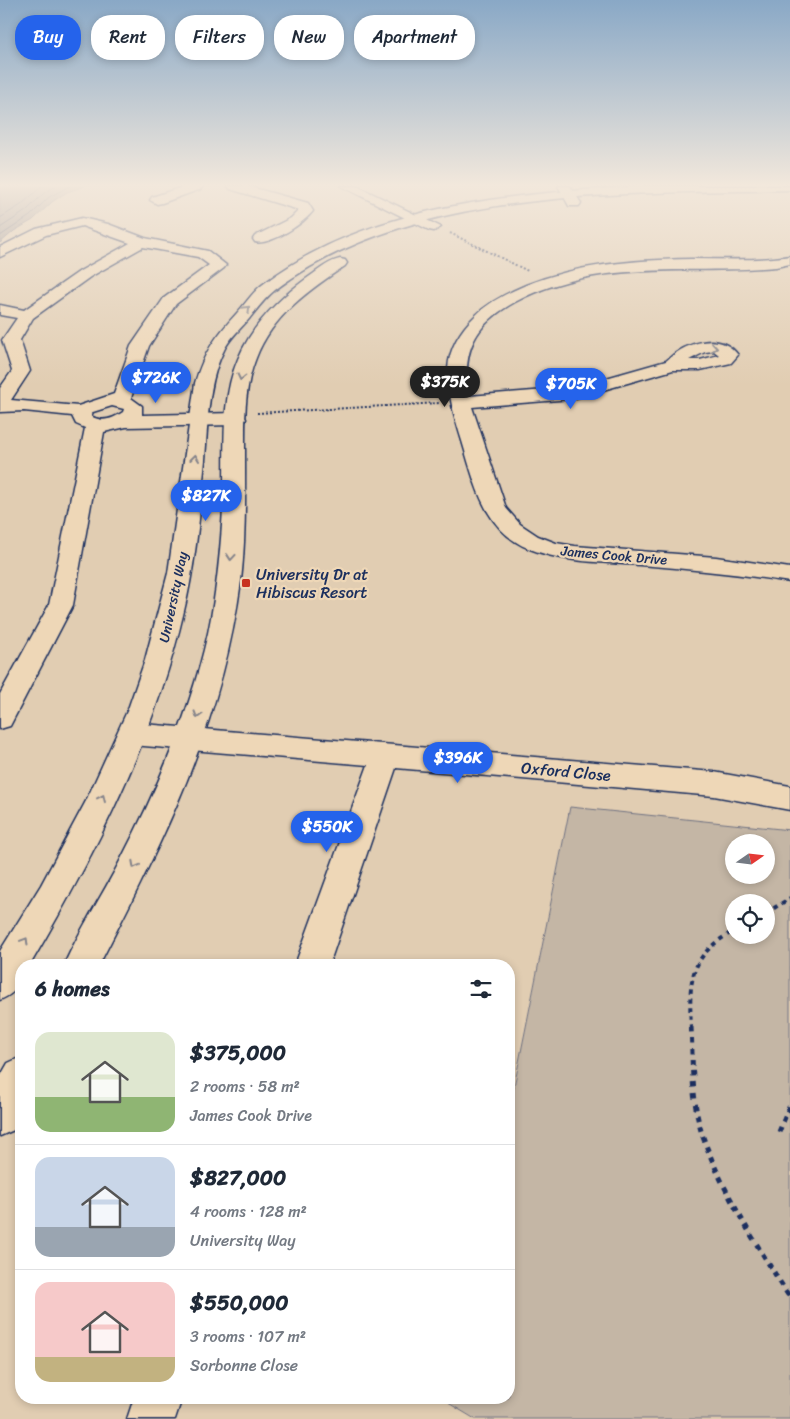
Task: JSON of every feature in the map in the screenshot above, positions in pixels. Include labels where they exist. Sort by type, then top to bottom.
[{"type":"street","points":[[0,404],[21,372],[11,340],[27,315],[85,274],[123,252]]},
{"type":"street","points":[[0,404],[24,405],[89,419],[107,426],[127,411],[140,346],[170,301],[219,265],[204,254],[195,252]]},
{"type":"street","name":"University Way","points":[[0,983],[49,901],[91,822],[132,734],[150,689],[172,612],[181,569],[199,415],[209,365],[218,345],[230,326],[261,294],[298,268],[327,252]]},
{"type":"street","name":"University Way","points":[[84,959],[148,840],[191,740],[216,656],[229,579],[232,544],[236,414],[243,370],[253,344],[262,329],[288,300],[308,284],[343,262],[365,252]]},
{"type":"street","name":"James Cook Drive","points":[[790,260],[750,265],[680,264],[632,267],[592,271],[550,282],[515,295],[487,313],[466,335],[457,368],[462,402],[494,507],[504,521],[524,537],[553,549],[574,553],[702,562],[790,574]]},
{"type":"street","points":[[0,310],[27,315]]},
{"type":"street","points":[[462,402],[572,393],[672,365]]},
{"type":"street","points":[[0,719],[61,605],[89,419],[100,401],[127,411],[199,415],[236,414]]},
{"type":"street","name":"Oxford Close","points":[[132,734],[714,784],[790,798]]},
{"type":"street","points":[[314,959],[386,756]]},
{"type":"street","points":[[0,1116],[15,1087]]},
{"type":"street","points":[[151,1419],[156,1404]]},
{"type":"path","points":[[488,252],[550,282]]},
{"type":"path","points":[[236,414],[462,402]]},
{"type":"path","points":[[775,907],[790,898]]},
{"type":"path","points":[[725,936],[718,940],[696,963],[690,996],[694,1093],[703,1136],[732,1205],[790,1298]]},
{"type":"path","points":[[779,1132],[790,1105]]},
{"type":"shaded area","points":[[570,807],[790,830],[790,1419],[475,1419],[450,1404],[515,1404],[515,1082]]},
{"type":"place","name":"University Dr at Hibiscus Resort","points":[[246,583]]}]
